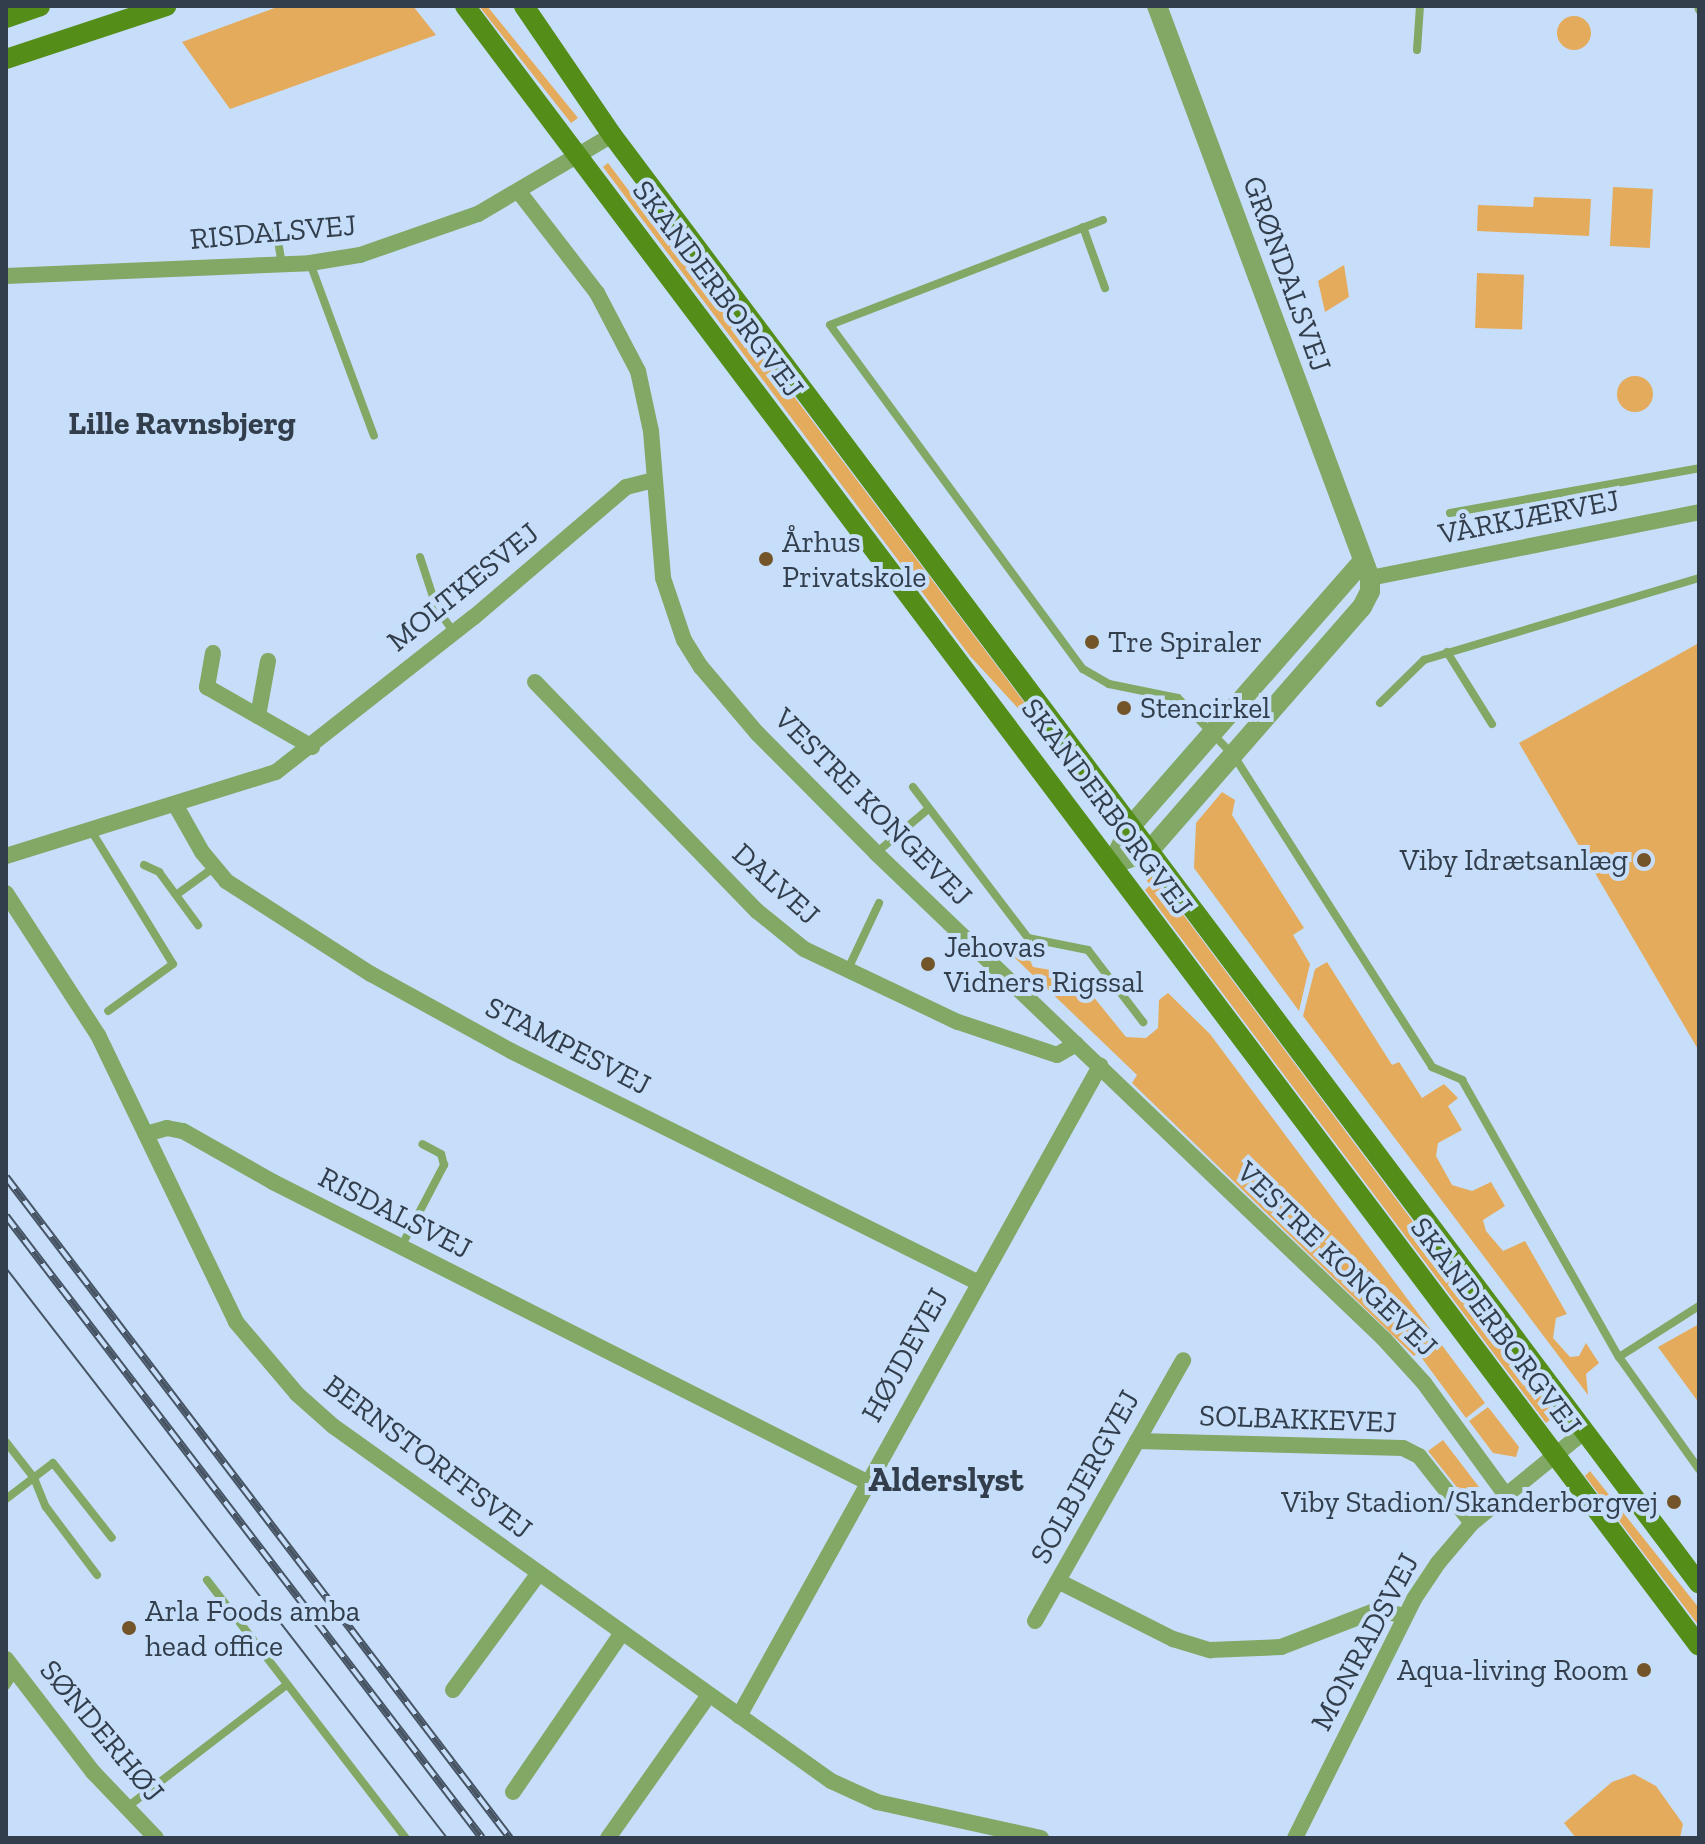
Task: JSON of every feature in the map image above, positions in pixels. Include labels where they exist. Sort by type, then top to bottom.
[{"type":"main road","points":[[6,18],[40,6]]},
{"type":"main road","points":[[6,59],[166,6]]},
{"type":"main road","name":"SKANDERBORGVEJ","points":[[465,6],[1699,1646]]},
{"type":"main road","points":[[507,6],[578,87]]},
{"type":"main road","name":"SKANDERBORGVEJ","points":[[524,6],[612,135],[1699,1584]]},
{"type":"street","name":"GRØNDALSVEJ","points":[[1157,6],[1366,570]]},
{"type":"street","name":"RISDALSVEJ","points":[[6,276],[282,265],[360,255],[430,233],[519,192],[612,135]]},
{"type":"street","name":"VESTRE KONGEVEJ","points":[[519,192],[565,248],[622,334],[646,404],[663,578],[684,640],[757,733],[876,853],[1384,1339],[1424,1383],[1505,1494]]},
{"type":"street","name":"MOLTKESVEJ","points":[[6,856],[250,784],[312,747],[626,487],[654,480]]},
{"type":"street","name":"VÅRKJÆRVEJ","points":[[1366,570],[1699,512]]},
{"type":"street","points":[[1112,864],[1131,826],[1213,729],[1366,570]]},
{"type":"street","points":[[1112,864],[1149,851],[1234,756],[1362,607],[1366,570]]},
{"type":"street","points":[[213,653],[207,687],[312,747]]},
{"type":"street","points":[[258,716],[268,661]]},
{"type":"street","name":"DALVEJ","points":[[535,682],[779,931],[848,970],[958,1022],[1057,1055],[1076,1044]]},
{"type":"street","name":"STAMPESVEJ","points":[[176,806],[213,868],[248,898],[322,943],[511,1051],[977,1282]]},
{"type":"street","points":[[6,893],[98,1035],[146,1134]]},
{"type":"street","name":"HØJDEVEJ","points":[[739,1716],[977,1282],[1100,1066]]},
{"type":"street","name":"RISDALSVEJ","points":[[146,1134],[167,1128],[183,1131],[401,1247],[867,1482]]},
{"type":"street","name":"BERNSTORFFSVEJ","points":[[146,1134],[236,1322],[297,1394],[333,1426],[831,1781],[877,1802],[1041,1838]]},
{"type":"street","name":"SOLBJERGVEJ","points":[[1035,1621],[1183,1360]]},
{"type":"street","name":"MONRADSVEJ","points":[[1295,1838],[1405,1616],[1438,1563],[1472,1523],[1585,1431]]},
{"type":"street","name":"SOLBAKKEVEJ","points":[[1137,1441],[1403,1448],[1419,1456],[1472,1523]]},
{"type":"street","name":"BERNSTORFFSVEJ","points":[[453,1690],[539,1573]]},
{"type":"street","points":[[1058,1581],[1173,1639],[1210,1650],[1281,1647],[1377,1610],[1405,1616]]},
{"type":"street","points":[[513,1792],[622,1633]]},
{"type":"street","name":"SØNDERHØJ","points":[[11,1665],[126,1809],[156,1838]]},
{"type":"street","points":[[608,1838],[709,1695]]},
{"type":"lane","points":[[1417,50],[1420,6]]},
{"type":"lane","points":[[1103,220],[830,325],[1083,669],[1109,684],[1178,698],[1213,729],[1234,756],[1432,1067],[1462,1080],[1619,1357],[1699,1469]]},
{"type":"lane","points":[[275,223],[282,265]]},
{"type":"lane","points":[[1083,227],[1105,288]]},
{"type":"lane","points":[[310,263],[374,436]]},
{"type":"lane","points":[[1450,513],[1699,468]]},
{"type":"lane","points":[[420,557],[437,609],[454,632]]},
{"type":"lane","points":[[1380,703],[1424,660],[1699,578]]},
{"type":"lane","points":[[1447,652],[1492,724]]},
{"type":"lane","points":[[913,787],[927,810],[1028,938],[1088,950],[1143,1022]]},
{"type":"lane","points":[[876,853],[927,810]]},
{"type":"lane","points":[[92,832],[173,964],[108,1011]]},
{"type":"lane","points":[[144,865],[159,872],[198,925]]},
{"type":"lane","points":[[176,895],[213,868]]},
{"type":"lane","points":[[848,970],[879,903]]},
{"type":"lane","points":[[401,1247],[444,1165],[441,1154],[422,1144]]},
{"type":"lane","points":[[1619,1357],[1699,1306]]},
{"type":"lane","points":[[1678,1319],[1699,1313]]},
{"type":"lane","points":[[6,1442],[34,1478],[46,1507],[97,1575]]},
{"type":"lane","points":[[6,1499],[53,1463],[112,1538]]},
{"type":"lane","points":[[207,1580],[285,1686],[406,1838]]},
{"type":"lane","points":[[6,1686],[11,1665]]},
{"type":"lane","points":[[126,1809],[285,1686]]},
{"type":"shaded area","points":[[280,6],[413,6],[436,35],[230,109],[182,42]]},
{"type":"shaded area","points":[[479,6],[487,6],[578,118],[571,123]]},
{"type":"shaded area","points":[[1574,16],[1586,21],[1591,33],[1586,45],[1574,50],[1562,45],[1557,33],[1562,21]]},
{"type":"shaded area","points":[[608,163],[666,240],[744,330],[1103,807],[1097,812],[1027,718],[970,656],[603,167]]},
{"type":"shaded area","points":[[1613,187],[1653,189],[1650,248],[1610,246]]},
{"type":"shaded area","points":[[1534,197],[1591,199],[1589,236],[1477,231],[1478,205],[1533,207]]},
{"type":"shaded area","points":[[1344,265],[1349,297],[1325,312],[1318,281]]},
{"type":"shaded area","points":[[1477,273],[1524,275],[1522,330],[1475,328]]},
{"type":"shaded area","points":[[1635,376],[1647,382],[1653,394],[1647,406],[1635,412],[1623,406],[1617,394],[1623,382]]},
{"type":"shaded area","name":"Viby Idrætsanlæg","points":[[1699,643],[1699,1051],[1519,743]]},
{"type":"shaded area","points":[[1222,792],[1235,800],[1232,815],[1304,928],[1293,935],[1310,964],[1299,1011],[1194,868],[1196,823]]},
{"type":"shaded area","points":[[1148,873],[1155,877],[1557,1414],[1546,1423],[1145,890],[1150,885],[1143,876]]},
{"type":"shaded area","points":[[1024,946],[1033,967],[1075,974],[1126,1037],[1146,1038],[1158,1028],[1159,1000],[1168,993],[1210,1034],[1485,1403],[1466,1418],[1418,1353],[1414,1356],[1132,1083],[1137,1075],[1014,957]]},
{"type":"shaded area","points":[[1327,962],[1392,1065],[1399,1062],[1422,1098],[1444,1084],[1458,1098],[1448,1106],[1462,1130],[1438,1143],[1436,1156],[1452,1185],[1472,1191],[1491,1182],[1505,1206],[1483,1220],[1486,1231],[1503,1251],[1525,1241],[1567,1314],[1556,1318],[1553,1338],[1570,1357],[1579,1356],[1586,1343],[1599,1363],[1586,1374],[1588,1395],[1303,1016],[1315,969]]},
{"type":"shaded area","points":[[1699,1324],[1699,1403],[1658,1347]]},
{"type":"shaded area","points":[[1488,1407],[1519,1447],[1516,1457],[1493,1453],[1469,1421]]},
{"type":"shaded area","points":[[1443,1440],[1479,1487],[1471,1505],[1428,1451]]},
{"type":"shaded area","points":[[1590,1471],[1699,1608],[1699,1626],[1585,1476]]},
{"type":"shaded area","points":[[1634,1774],[1656,1786],[1683,1824],[1680,1838],[1576,1838],[1564,1823],[1612,1782]]},
{"type":"tram line","points":[[6,1268],[447,1838]]},
{"type":"railway","points":[[6,1177],[510,1838]]},
{"type":"railway","points":[[6,1216],[482,1838]]},
{"type":"place","name":"Århus Privatskole","points":[[766,559]]},
{"type":"place","name":"Tre Spiraler","points":[[1092,642]]},
{"type":"place","name":"Stencirkel","points":[[1124,708]]},
{"type":"place","name":"Viby Idrætsanlæg","points":[[1644,860]]},
{"type":"place","name":"Jehovas Vidners Rigssal","points":[[928,964]]},
{"type":"place","name":"Viby Stadion/Skanderborgvej","points":[[1674,1502]]},
{"type":"place","name":"Arla Foods amba head office","points":[[129,1628]]},
{"type":"place","name":"Aqua-living Room","points":[[1644,1670]]},
{"type":"district","name":"Lille Ravnsbjerg","points":[[182,423]]},
{"type":"district","name":"Alderslyst","points":[[946,1480]]}]
